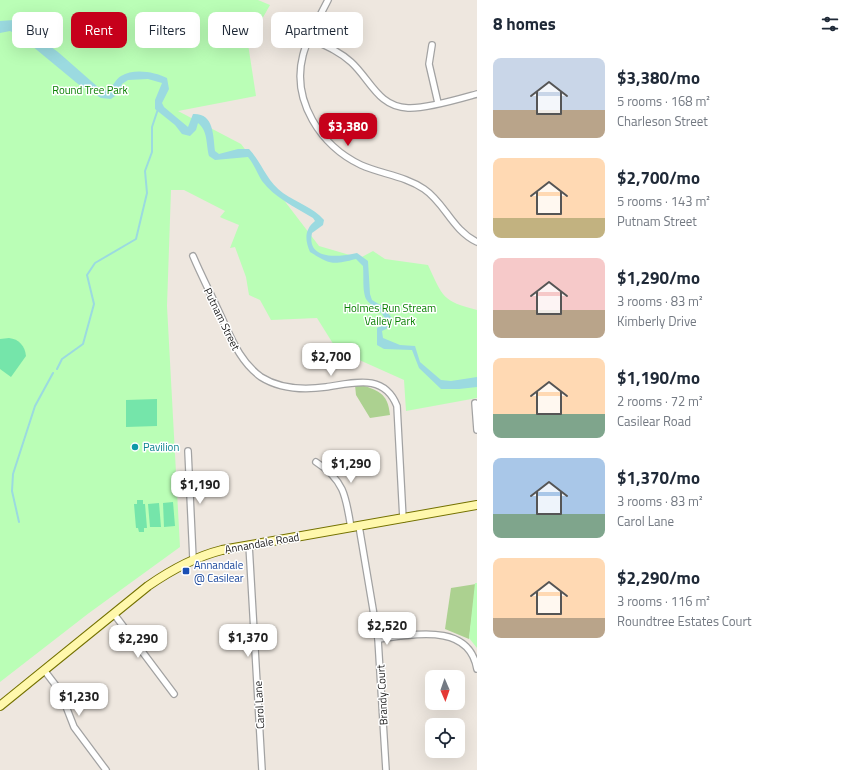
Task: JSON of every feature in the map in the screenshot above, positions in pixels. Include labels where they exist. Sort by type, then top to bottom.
[{"type":"main road","name":"Annandale Road","points":[[0,706],[165,574],[193,559],[222,550],[477,505]]},
{"type":"street","points":[[322,12],[328,0]]},
{"type":"street","points":[[432,46],[430,64],[438,103]]},
{"type":"street","points":[[306,48],[302,64],[302,92],[310,115],[322,134],[336,148],[352,160],[423,188],[438,201],[456,226],[477,242]]},
{"type":"street","points":[[332,48],[347,58],[362,73],[377,94],[391,104],[408,108],[477,94]]},
{"type":"street","name":"Putnam Street","points":[[193,256],[238,353],[250,367],[262,377],[284,387],[303,389],[363,381],[377,384],[394,398],[397,406],[404,519]]},
{"type":"street","points":[[475,403],[477,430]]},
{"type":"street","points":[[188,451],[193,559]]},
{"type":"street","name":"Brandy Court","points":[[316,462],[335,476],[340,483],[355,527],[378,639],[386,770]]},
{"type":"street","name":"Carol Lane","points":[[249,545],[262,770]]},
{"type":"street","points":[[114,614],[174,694]]},
{"type":"street","points":[[378,639],[439,635],[454,638],[464,644],[472,654],[477,669]]},
{"type":"street","points":[[44,670],[60,691],[77,732],[106,770]]},
{"type":"green space","name":"Round Tree Park","points":[[0,0],[258,0],[270,5],[263,17],[263,12],[208,12],[208,48],[249,48],[256,96],[178,111],[241,144],[319,246],[360,258],[373,251],[385,259],[428,265],[437,284],[445,296],[457,304],[477,310],[477,398],[406,411],[404,380],[337,350],[317,318],[271,320],[260,300],[249,295],[246,277],[235,247],[230,248],[239,225],[220,217],[225,211],[184,190],[171,190],[167,306],[180,547],[89,613],[0,682]]},
{"type":"green space","points":[[9,338],[19,341],[26,356],[11,377],[0,369],[0,339]]},
{"type":"green space","points":[[358,384],[376,390],[380,393],[387,401],[390,415],[370,418],[356,395],[355,385]]},
{"type":"green space","points":[[157,399],[157,426],[126,427],[126,400]]},
{"type":"green space","points":[[137,500],[143,500],[143,504],[145,504],[147,528],[144,528],[144,532],[139,532],[138,528],[136,528],[134,504],[137,504]]},
{"type":"green space","points":[[173,502],[175,526],[164,527],[163,503]]},
{"type":"green space","points":[[159,503],[161,527],[150,527],[148,504]]},
{"type":"green space","points":[[475,583],[477,583],[477,648],[469,638]]},
{"type":"green space","points":[[476,584],[469,639],[445,629],[451,588]]},
{"type":"water","points":[[12,20],[12,32],[0,33],[0,21]]},
{"type":"water","points":[[34,48],[52,48],[99,88],[108,91],[119,77],[132,72],[157,74],[167,78],[169,89],[162,103],[164,107],[188,127],[193,114],[205,117],[209,121],[213,132],[215,151],[219,154],[238,149],[249,149],[254,154],[277,189],[310,208],[324,220],[323,225],[312,233],[314,248],[319,253],[342,256],[357,253],[368,261],[370,294],[372,300],[382,306],[392,318],[388,328],[382,331],[383,338],[400,345],[415,346],[420,362],[441,380],[451,381],[477,377],[477,387],[441,389],[419,368],[412,350],[384,349],[377,345],[377,328],[384,324],[385,320],[382,314],[366,299],[363,266],[356,259],[336,263],[327,262],[310,252],[306,235],[311,224],[315,221],[313,218],[286,202],[267,187],[248,157],[215,160],[209,156],[204,130],[198,123],[196,130],[190,136],[182,134],[175,125],[155,109],[155,100],[162,83],[148,79],[128,80],[122,84],[119,93],[111,99],[101,98],[78,84]]},
{"type":"waterway","points":[[57,369],[62,359],[83,344],[94,304],[87,275],[95,263],[136,239],[147,193],[145,171],[152,152],[152,127],[158,109]]},
{"type":"waterway","points":[[19,522],[12,491],[13,474],[35,406],[53,373]]},
{"type":"place","name":"Pavilion","points":[[135,447]]},
{"type":"place","name":"Annandale @ Casilear","points":[[186,571]]},
{"type":"park label","name":"Holmes Run Stream Valley Park","points":[[390,314]]}]
